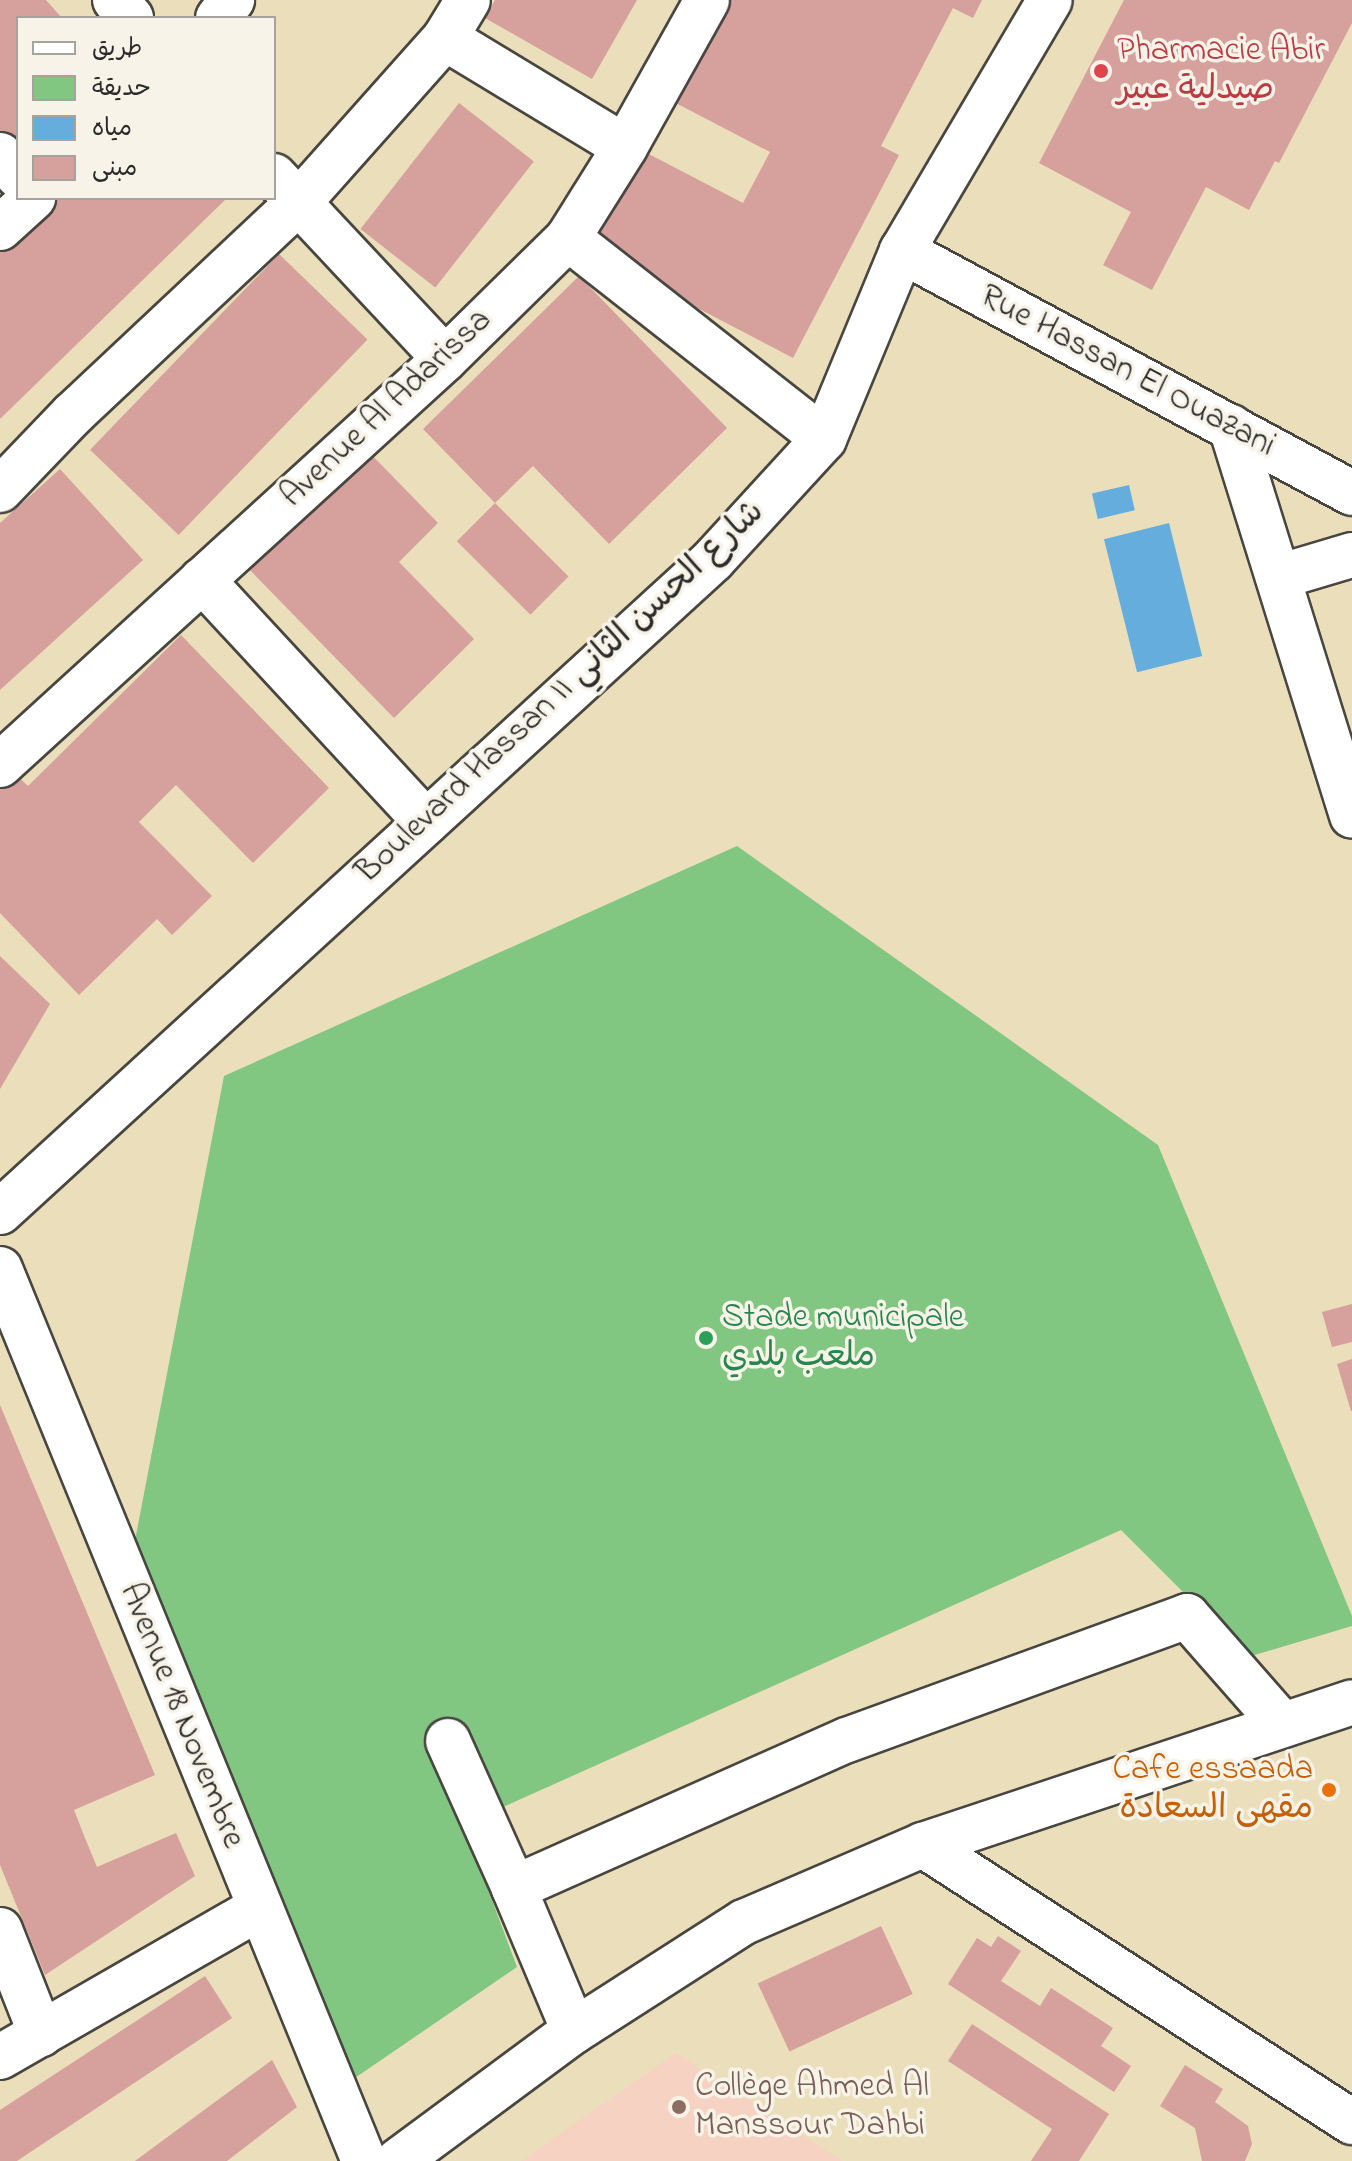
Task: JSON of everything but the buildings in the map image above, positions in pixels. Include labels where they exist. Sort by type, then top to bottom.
[{"type":"street","points":[[115,0],[129,16]]},
{"type":"street","points":[[220,16],[232,0]]},
{"type":"street","points":[[445,359],[286,189],[445,38],[468,0]]},
{"type":"street","name":"Avenue Al Adarissa","points":[[0,765],[445,359],[568,238],[625,147],[707,0]]},
{"type":"street","name":"Boulevard Hassan II شارع الحسن الثاني","points":[[0,1212],[713,560],[824,439],[902,251],[1050,0]]},
{"type":"street","points":[[445,38],[625,147]]},
{"type":"street","points":[[0,155],[16,174]]},
{"type":"street","points":[[0,228],[31,200]]},
{"type":"street","points":[[0,490],[276,200]]},
{"type":"street","points":[[568,238],[824,439]]},
{"type":"street","name":"Rue Hassan El Ouazani","points":[[902,251],[1352,493]]},
{"type":"street","points":[[1231,427],[1352,816]]},
{"type":"street","points":[[1278,577],[1352,555]]},
{"type":"street","points":[[202,580],[426,822]]},
{"type":"street","name":"Avenue 18 Novembre","points":[[0,1269],[364,2161]]},
{"type":"street","points":[[514,1888],[847,1740],[1187,1616],[1282,1724]]},
{"type":"street","points":[[398,2161],[574,2031],[744,1922],[923,1845],[1352,1702]]},
{"type":"street","points":[[448,1741],[574,2031]]},
{"type":"street","points":[[923,1845],[1352,2122]]},
{"type":"street","points":[[0,2057],[259,1908]]},
{"type":"street","points":[[0,1930],[41,2034]]},
{"type":"shaded area","name":"Collège Ahmed Al Manssour Dahbi","points":[[676,2053],[842,2161],[521,2161]]},
{"type":"green space","name":"Stade municipale ملعب بلدي","points":[[737,846],[1158,1145],[1352,1616],[1352,1626],[1248,1657],[1121,1530],[483,1816],[464,1825],[517,1967],[330,2095],[124,1598],[224,1076]]},
{"type":"water","points":[[1129,485],[1135,510],[1098,519],[1092,494]]},
{"type":"water","points":[[1169,523],[1202,656],[1137,672],[1104,539]]},
{"type":"place","name":"Pharmacie Abir صيدلية عبير","points":[[1101,71]]},
{"type":"place","name":"Stade municipale ملعب بلدي","points":[[706,1338]]},
{"type":"place","name":"Cafe essaada مقهى السعادة","points":[[1329,1790]]},
{"type":"place","name":"Collège Ahmed Al Manssour Dahbi","points":[[679,2107]]}]
